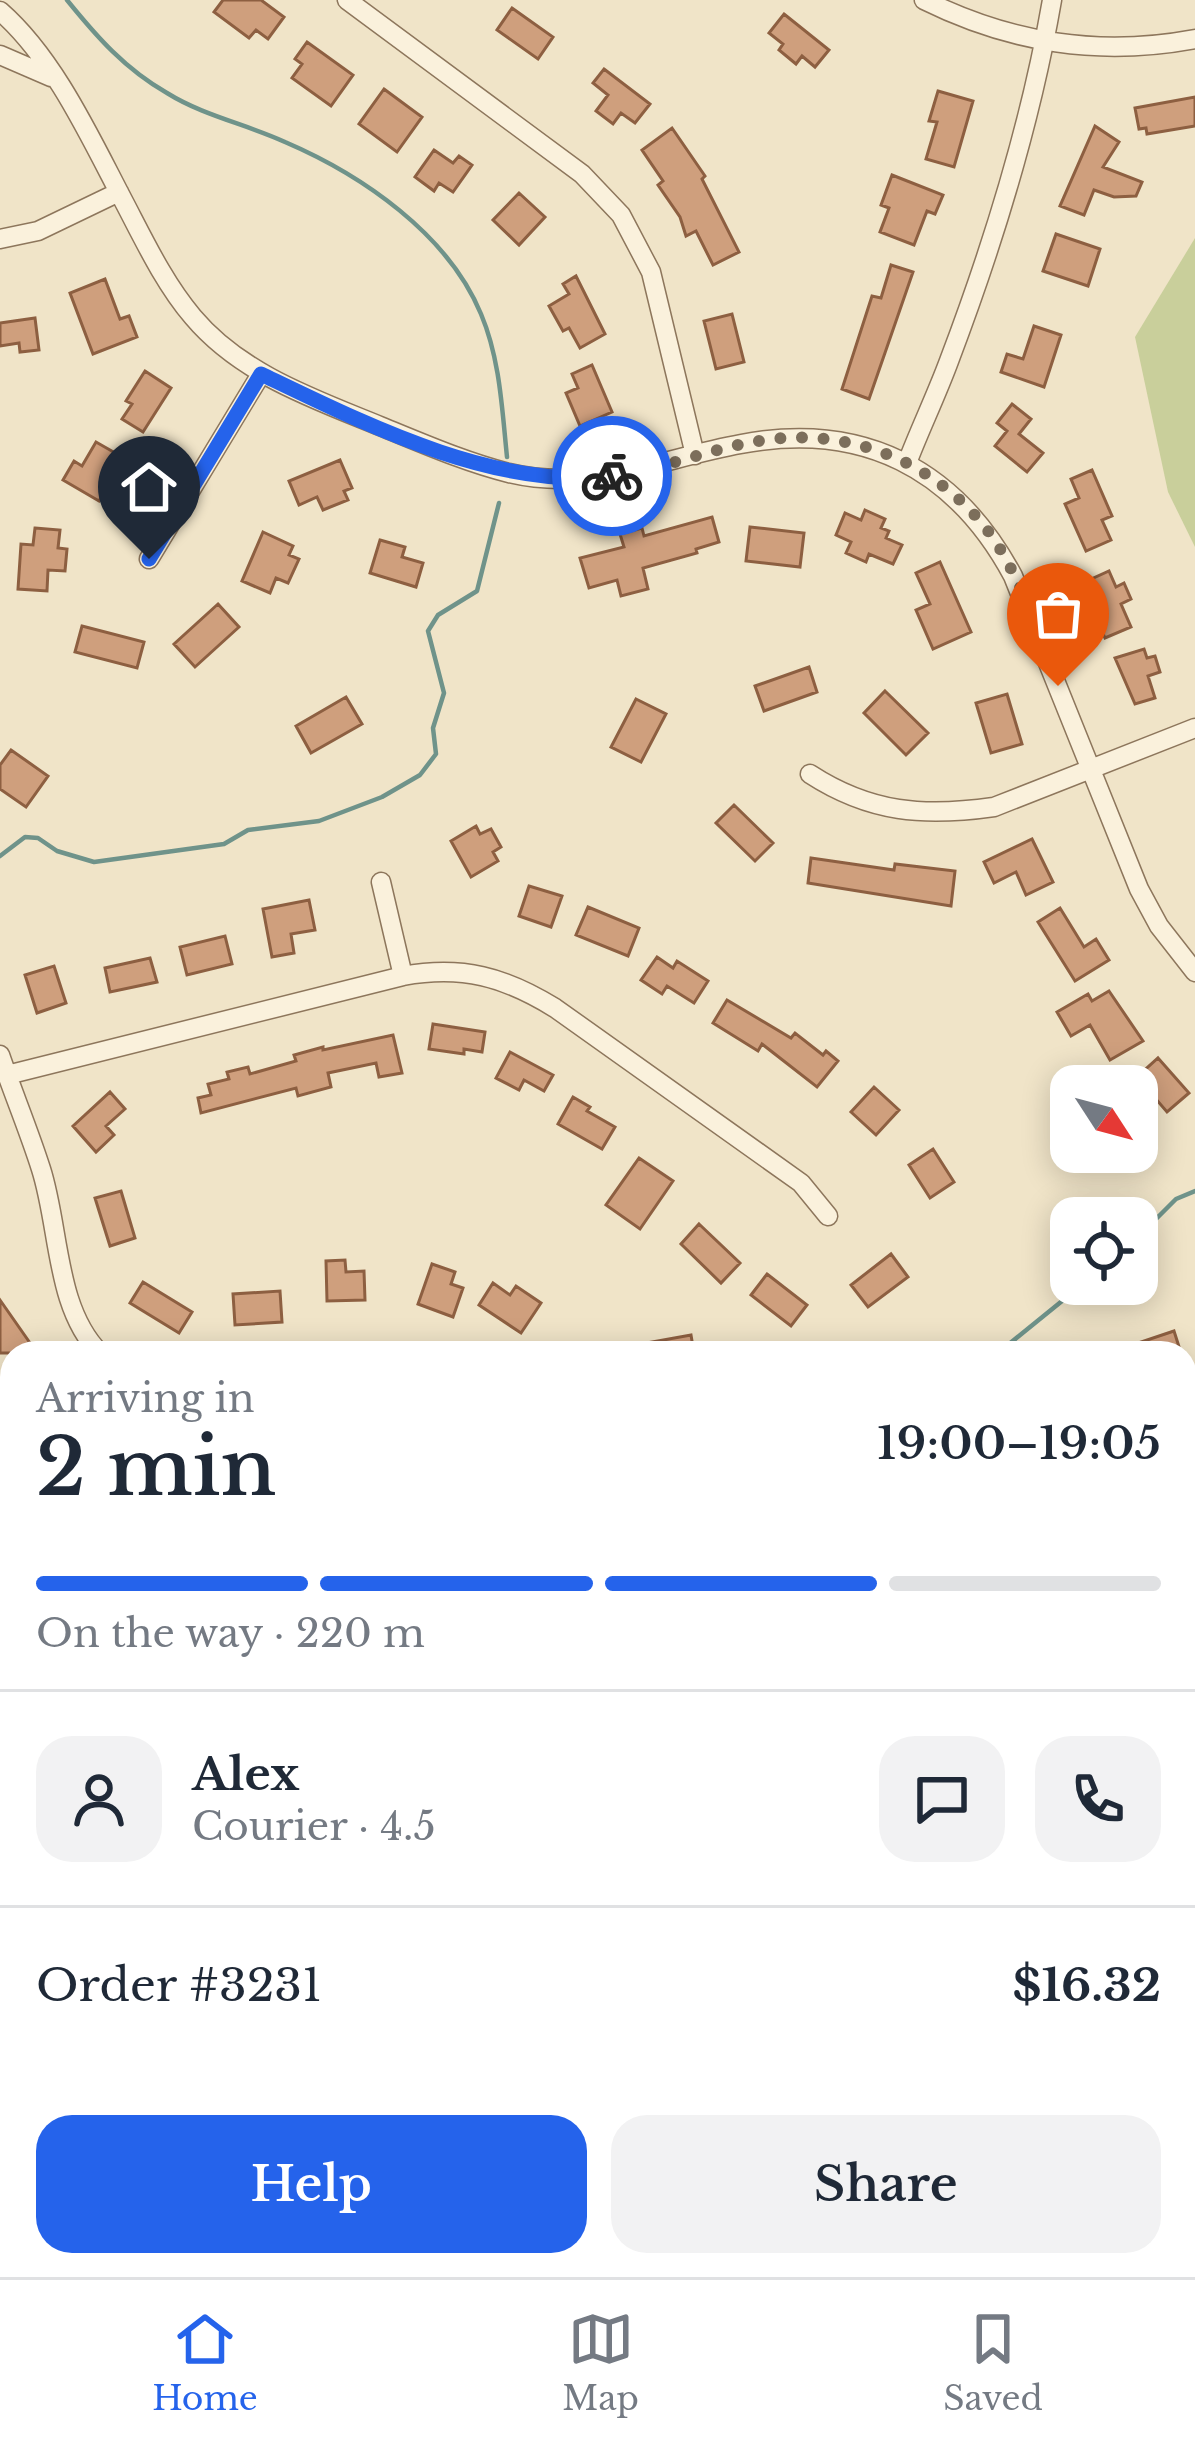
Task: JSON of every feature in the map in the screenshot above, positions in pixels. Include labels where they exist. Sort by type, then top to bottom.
[{"type":"street","points":[[347,0],[582,174],[621,215],[650,272],[695,455]]},
{"type":"street","points":[[924,0],[967,20],[1045,43],[1119,47],[1195,39]]},
{"type":"street","points":[[907,463],[967,312],[1018,148],[1052,0]]},
{"type":"street","points":[[0,11],[41,53],[157,264],[194,318],[261,374],[425,445],[526,477],[617,475],[738,444],[809,437],[863,444],[936,481],[974,515],[997,547],[1024,602],[1139,889],[1168,939],[1195,972]]},
{"type":"street","points":[[0,55],[51,77]]},
{"type":"street","points":[[0,239],[38,231],[119,193]]},
{"type":"street","points":[[149,559],[261,374]]},
{"type":"street","points":[[810,774],[846,797],[933,812],[994,807],[1195,728]]},
{"type":"street","points":[[381,882],[404,976]]},
{"type":"street","points":[[89,1341],[70,1302],[46,1184],[3,1065],[404,976],[461,970],[529,991],[801,1183],[828,1216]]},
{"type":"green space","points":[[1195,238],[1195,547],[1168,492],[1135,337]]},
{"type":"building","points":[[223,0],[261,0],[284,17],[268,39],[256,30],[249,38],[214,12]]},
{"type":"building","points":[[512,8],[553,37],[538,59],[497,30]]},
{"type":"building","points":[[784,14],[829,50],[815,67],[802,56],[796,64],[779,50],[783,44],[769,33]]},
{"type":"building","points":[[307,42],[353,75],[331,106],[292,78],[302,64],[295,59]]},
{"type":"building","points":[[604,69],[650,104],[635,123],[621,113],[613,124],[596,111],[608,95],[593,83]]},
{"type":"building","points":[[384,89],[422,117],[397,152],[359,124]]},
{"type":"building","points":[[938,91],[973,101],[954,167],[926,159],[937,122],[929,121]]},
{"type":"building","points":[[1195,97],[1195,126],[1147,134],[1146,128],[1139,129],[1135,108]]},
{"type":"building","points":[[1095,126],[1119,142],[1103,167],[1142,182],[1136,196],[1114,197],[1094,190],[1084,215],[1060,206]]},
{"type":"building","points":[[672,128],[705,176],[702,179],[739,252],[713,265],[696,231],[686,236],[680,217],[658,185],[663,181],[642,150]]},
{"type":"building","points":[[434,150],[453,163],[459,156],[472,165],[453,192],[439,183],[434,191],[415,177]]},
{"type":"building","points":[[892,175],[943,195],[935,214],[927,211],[914,245],[880,232],[889,208],[881,205]]},
{"type":"building","points":[[519,193],[545,217],[519,245],[493,220]]},
{"type":"building","points":[[1056,234],[1100,249],[1088,286],[1043,271]]},
{"type":"building","points":[[891,265],[913,272],[869,399],[842,389],[872,296],[881,298]]},
{"type":"building","points":[[576,276],[605,334],[580,348],[549,306],[569,294],[563,284]]},
{"type":"building","points":[[105,279],[120,319],[129,316],[137,337],[93,354],[70,293]]},
{"type":"building","points":[[732,314],[744,362],[716,369],[704,321]]},
{"type":"building","points":[[35,318],[39,350],[20,352],[19,343],[0,346],[0,323]]},
{"type":"building","points":[[1034,326],[1061,335],[1044,387],[1001,372],[1007,354],[1023,359]]},
{"type":"building","points":[[592,365],[612,412],[580,426],[566,393],[578,388],[572,374]]},
{"type":"building","points":[[145,371],[171,388],[143,432],[122,419],[132,404],[126,401]]},
{"type":"building","points":[[1012,404],[1031,419],[1019,434],[1043,453],[1027,472],[995,446],[1007,431],[997,423]]},
{"type":"building","points":[[96,442],[124,458],[99,501],[63,480],[74,461],[82,466]]},
{"type":"building","points":[[340,460],[352,488],[344,491],[348,500],[323,510],[317,497],[299,505],[289,481]]},
{"type":"building","points":[[1092,470],[1112,516],[1102,520],[1111,540],[1086,551],[1065,504],[1079,498],[1071,479]]},
{"type":"building","points":[[865,510],[885,519],[881,528],[889,531],[886,538],[902,545],[893,564],[869,554],[866,562],[846,553],[851,542],[836,535],[845,513],[861,520]]},
{"type":"building","points":[[712,517],[719,542],[643,568],[648,589],[621,596],[617,580],[589,588],[580,558],[624,547],[620,534],[642,528],[644,536]]},
{"type":"building","points":[[750,527],[804,533],[800,567],[746,561]]},
{"type":"building","points":[[35,528],[60,530],[58,548],[67,549],[65,571],[48,570],[47,591],[18,589],[21,544],[33,545]]},
{"type":"building","points":[[263,532],[293,546],[289,555],[299,559],[288,583],[276,578],[270,593],[242,581]]},
{"type":"building","points":[[380,540],[405,547],[402,557],[423,563],[416,587],[370,573]]},
{"type":"building","points":[[940,562],[971,632],[933,649],[916,610],[930,604],[916,573]]},
{"type":"building","points":[[1109,571],[1116,587],[1124,583],[1131,599],[1121,604],[1131,627],[1105,638],[1091,606],[1097,603],[1087,581]]},
{"type":"building","points":[[218,604],[239,627],[195,667],[174,644]]},
{"type":"building","points":[[82,626],[144,642],[137,668],[75,652]]},
{"type":"building","points":[[1144,649],[1147,658],[1155,656],[1160,672],[1148,676],[1155,698],[1135,704],[1115,658]]},
{"type":"building","points":[[809,667],[817,692],[764,711],[755,686]]},
{"type":"building","points":[[885,691],[928,733],[906,755],[864,713]]},
{"type":"building","points":[[1007,694],[1022,744],[991,753],[976,703]]},
{"type":"building","points":[[346,697],[362,724],[311,753],[296,726]]},
{"type":"building","points":[[636,699],[666,714],[641,762],[611,747]]},
{"type":"building","points":[[11,750],[48,776],[26,807],[0,789],[0,765]]},
{"type":"building","points":[[734,805],[773,843],[755,861],[716,823]]},
{"type":"building","points":[[476,826],[480,834],[491,829],[501,847],[493,852],[498,861],[471,877],[451,841]]},
{"type":"building","points":[[1032,839],[1053,882],[1026,895],[1016,872],[994,883],[984,862]]},
{"type":"building","points":[[811,858],[894,870],[895,864],[955,871],[951,906],[808,883]]},
{"type":"building","points":[[529,886],[562,896],[551,927],[519,916]]},
{"type":"building","points":[[309,900],[315,930],[291,934],[294,953],[272,957],[263,909]]},
{"type":"building","points":[[588,907],[639,928],[628,956],[576,935]]},
{"type":"building","points":[[1060,908],[1084,947],[1096,939],[1109,960],[1075,981],[1038,922]]},
{"type":"building","points":[[225,936],[232,964],[187,975],[180,947]]},
{"type":"building","points":[[657,957],[673,968],[677,961],[708,981],[694,1003],[667,986],[662,994],[641,980]]},
{"type":"building","points":[[150,958],[157,982],[110,992],[105,968]]},
{"type":"building","points":[[54,966],[66,1003],[37,1013],[25,975]]},
{"type":"building","points":[[1109,991],[1143,1041],[1110,1060],[1090,1025],[1071,1036],[1057,1012],[1088,994],[1092,1001]]},
{"type":"building","points":[[727,1000],[791,1038],[795,1033],[838,1061],[817,1087],[762,1044],[758,1051],[713,1023]]},
{"type":"building","points":[[433,1024],[485,1032],[482,1052],[429,1049]]},
{"type":"building","points":[[393,1035],[402,1073],[379,1077],[376,1063],[328,1073],[331,1087],[298,1096],[296,1088],[201,1113],[198,1098],[211,1095],[208,1084],[229,1079],[227,1072],[248,1067],[250,1074],[296,1061],[294,1055],[323,1047]]},
{"type":"building","points":[[510,1052],[553,1075],[544,1091],[524,1080],[519,1090],[496,1078]]},
{"type":"building","points":[[1158,1058],[1189,1093],[1167,1112],[1158,1102],[1158,1065],[1150,1065]]},
{"type":"building","points":[[874,1087],[899,1110],[876,1135],[851,1112]]},
{"type":"building","points":[[110,1092],[125,1109],[106,1126],[114,1135],[96,1152],[73,1126]]},
{"type":"building","points":[[573,1097],[615,1127],[602,1149],[558,1124]]},
{"type":"building","points":[[933,1149],[954,1182],[930,1198],[909,1165]]},
{"type":"building","points":[[639,1158],[673,1181],[640,1229],[606,1205]]},
{"type":"building","points":[[121,1191],[135,1238],[110,1246],[95,1198]]},
{"type":"building","points":[[699,1224],[740,1263],[721,1283],[681,1244]]},
{"type":"building","points":[[891,1254],[908,1277],[868,1307],[851,1285]]},
{"type":"building","points":[[345,1260],[346,1272],[364,1271],[365,1300],[327,1301],[326,1261]]},
{"type":"building","points":[[432,1264],[455,1272],[451,1284],[463,1288],[453,1317],[418,1304]]},
{"type":"building","points":[[767,1274],[807,1305],[791,1326],[751,1295]]},
{"type":"building","points":[[143,1282],[192,1312],[179,1333],[130,1303]]},
{"type":"building","points":[[493,1283],[510,1295],[516,1286],[541,1303],[521,1333],[479,1305]]},
{"type":"building","points":[[280,1291],[282,1322],[235,1325],[233,1294]]},
{"type":"building","points":[[0,1300],[29,1341],[0,1341]]},
{"type":"building","points":[[1174,1331],[1177,1341],[1144,1341]]},
{"type":"building","points":[[691,1335],[692,1341],[658,1341]]},
{"type":"waterway","points":[[67,0],[112,51],[152,84],[196,108],[314,156],[372,190],[425,233],[466,285],[481,314],[499,384],[507,457]]},
{"type":"waterway","points":[[0,856],[25,837],[94,862],[224,844],[248,830],[319,821],[382,797],[420,775],[436,754],[433,728],[444,693],[428,631],[438,615],[477,591],[499,503]]},
{"type":"waterway","points":[[1158,1217],[1176,1199],[1195,1191]]},
{"type":"waterway","points":[[1013,1341],[1057,1305]]},
{"type":"way so far","points":[[612,476],[776,438],[837,439],[863,444],[907,463],[936,481],[986,529],[1013,575],[1058,686]]},
{"type":"route","points":[[149,559],[261,374],[425,445],[492,468],[526,477],[612,476]]}]
